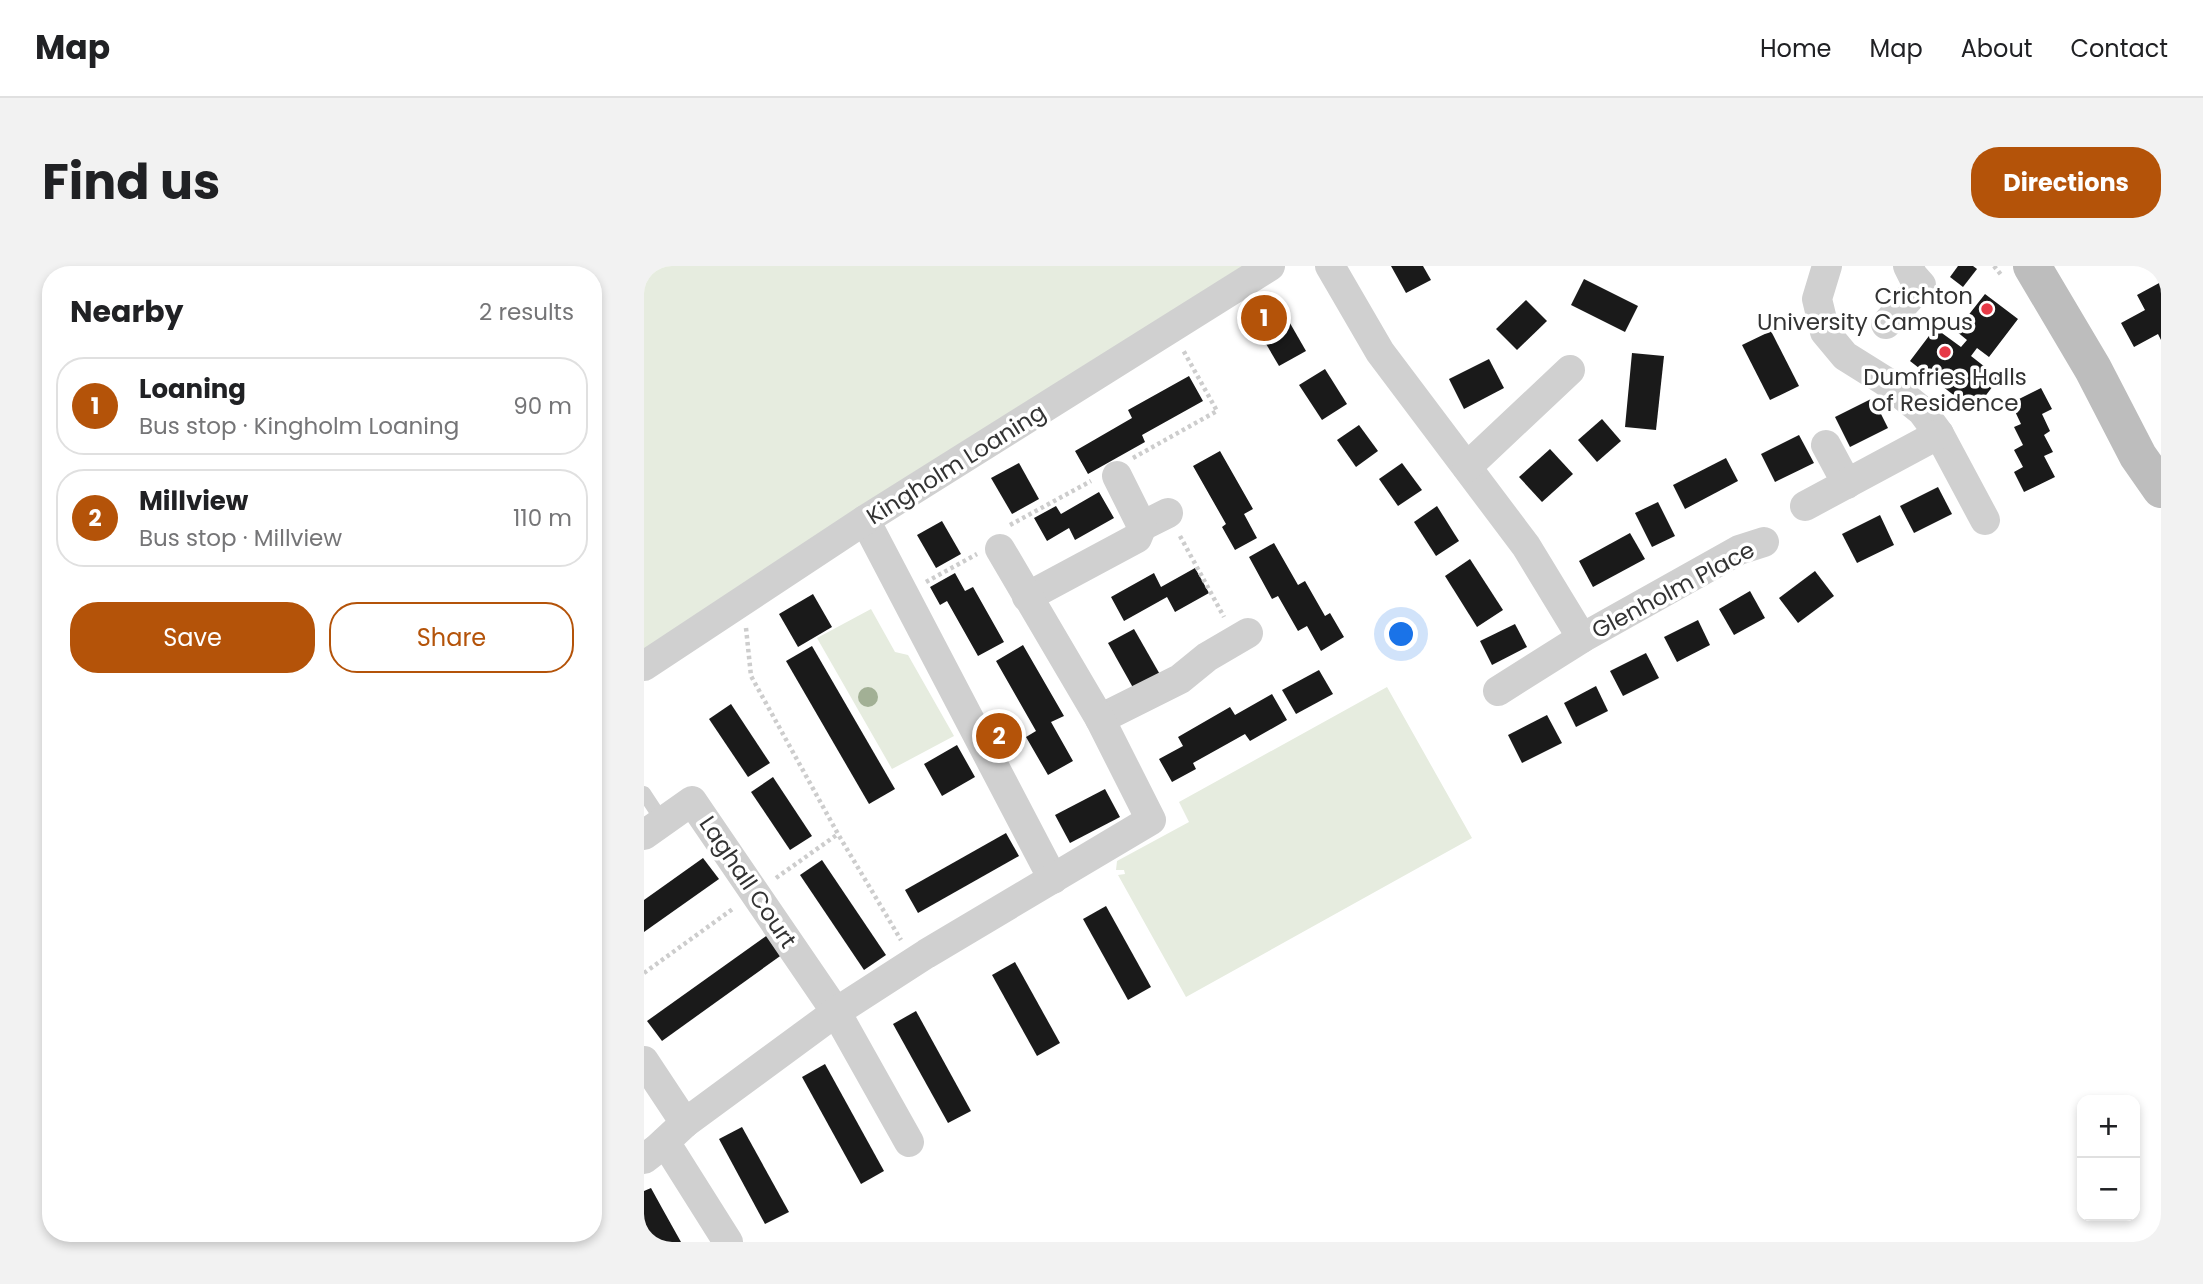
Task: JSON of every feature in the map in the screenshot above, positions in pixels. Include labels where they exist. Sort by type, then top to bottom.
[{"type":"main road","points":[[2032,266],[2093,369],[2138,456],[2161,489]]},
{"type":"street","name":"Kingholm Loaning","points":[[644,666],[865,520],[1270,266]]},
{"type":"street","name":"Glenholm Place","points":[[1330,266],[1380,352],[1527,546],[1582,638]]},
{"type":"street","points":[[1827,266],[1817,299],[1825,332],[1845,356],[1922,411],[1939,434],[1985,520]]},
{"type":"street","points":[[1886,324],[1921,285],[1908,266]]},
{"type":"street","points":[[1467,467],[1570,370]]},
{"type":"street","points":[[1805,506],[1939,434]]},
{"type":"street","points":[[1826,445],[1847,484]]},
{"type":"street","points":[[1027,597],[1138,538],[1155,520],[1113,472]]},
{"type":"street","points":[[865,520],[1054,879]]},
{"type":"street","points":[[665,1141],[836,1012],[1151,820],[1100,719],[1027,597],[998,542]]},
{"type":"street","name":"Glenholm Place","points":[[1499,691],[1582,638],[1739,550],[1764,542]]},
{"type":"street","points":[[1100,719],[1180,679],[1207,657],[1242,636]]},
{"type":"street","name":"Laghall Court","points":[[654,828],[692,801],[836,1012],[909,1142]]},
{"type":"street","points":[[644,1061],[665,1141],[728,1242]]},
{"type":"lane","points":[[644,793],[654,828]]},
{"type":"path","points":[[904,594],[998,542],[1217,411],[1170,328]]},
{"type":"path","points":[[1155,520],[1242,636]]},
{"type":"path","points":[[743,601],[751,676],[838,834],[914,962]]},
{"type":"shaded area","points":[[644,266],[1270,266],[644,666]]},
{"type":"shaded area","points":[[871,609],[895,652],[908,655],[954,736],[892,769],[817,638]]},
{"type":"shaded area","points":[[1387,687],[1472,838],[1186,997],[1118,875],[1125,874],[1124,870],[1116,870],[1117,861],[1189,822],[1179,802]]},
{"type":"building","points":[[1391,266],[1423,266],[1431,280],[1406,293]]},
{"type":"building","points":[[1958,266],[1973,266],[1977,269],[1963,287],[1950,277]]},
{"type":"building","points":[[1584,279],[1638,306],[1625,332],[1571,305]]},
{"type":"building","points":[[2161,282],[2161,340],[2158,334],[2134,347],[2121,323],[2145,310],[2137,295]]},
{"type":"building","name":"Dumfries Halls of Residence","points":[[1985,294],[2018,319],[1989,357],[1977,348],[1971,356],[1999,378],[1974,411],[1910,361],[1935,328],[1961,347],[1967,340],[1956,331]]},
{"type":"building","points":[[1526,300],[1547,321],[1517,350],[1496,329]]},
{"type":"building","points":[[1279,304],[1306,351],[1279,366],[1252,320]]},
{"type":"building","points":[[1771,331],[1799,386],[1770,400],[1742,345]]},
{"type":"building","points":[[1632,353],[1664,356],[1656,430],[1625,427]]},
{"type":"building","points":[[1489,359],[1504,388],[1464,409],[1449,379]]},
{"type":"building","points":[[1325,369],[1347,404],[1322,420],[1299,385]]},
{"type":"building","points":[[1189,376],[1203,401],[1142,435],[1145,442],[1088,474],[1075,451],[1132,418],[1128,410]]},
{"type":"building","points":[[2041,388],[2052,409],[2042,414],[2050,431],[2044,435],[2053,452],[2044,456],[2055,477],[2024,492],[2014,472],[2023,467],[2014,450],[2023,445],[2014,427],[2021,424],[2011,403]]},
{"type":"building","points":[[1873,398],[1888,428],[1850,447],[1835,417]]},
{"type":"building","points":[[1602,419],[1621,441],[1597,462],[1578,440]]},
{"type":"building","points":[[1359,425],[1378,451],[1356,467],[1337,440]]},
{"type":"building","points":[[1799,435],[1814,463],[1775,482],[1761,454]]},
{"type":"building","points":[[1550,449],[1573,474],[1542,502],[1519,477]]},
{"type":"building","points":[[1220,451],[1253,509],[1244,514],[1257,538],[1235,550],[1222,527],[1226,524],[1193,466]]},
{"type":"building","points":[[1726,458],[1738,481],[1685,509],[1673,485]]},
{"type":"building","points":[[1019,463],[1039,499],[1012,514],[991,478]]},
{"type":"building","points":[[1402,463],[1422,490],[1398,506],[1379,479]]},
{"type":"building","points":[[1938,487],[1952,514],[1914,533],[1900,506]]},
{"type":"building","points":[[1099,492],[1114,518],[1075,540],[1069,528],[1047,541],[1034,518],[1056,506],[1061,514]]},
{"type":"building","points":[[1658,502],[1675,536],[1652,547],[1635,513]]},
{"type":"building","points":[[1437,506],[1459,541],[1436,556],[1414,522]]},
{"type":"building","points":[[1880,515],[1894,545],[1857,563],[1842,534]]},
{"type":"building","points":[[942,521],[961,554],[936,568],[917,535]]},
{"type":"building","points":[[1630,533],[1645,559],[1593,587],[1579,561]]},
{"type":"building","points":[[1274,543],[1298,585],[1305,581],[1325,616],[1330,613],[1344,637],[1321,651],[1307,626],[1298,631],[1278,596],[1272,599],[1249,557]]},
{"type":"building","points":[[1470,559],[1503,610],[1477,627],[1445,576]]},
{"type":"building","points":[[1195,568],[1209,593],[1175,612],[1167,597],[1124,621],[1111,597],[1154,573],[1161,587]]},
{"type":"building","points":[[1815,571],[1834,596],[1798,623],[1779,598]]},
{"type":"building","points":[[955,573],[965,591],[973,587],[1004,642],[978,656],[947,601],[940,605],[930,587]]},
{"type":"building","points":[[1750,591],[1765,618],[1734,635],[1719,609]]},
{"type":"building","points":[[813,594],[832,627],[798,647],[779,614]]},
{"type":"building","points":[[1698,620],[1710,645],[1677,662],[1664,637]]},
{"type":"building","points":[[1515,624],[1527,647],[1492,665],[1480,641]]},
{"type":"building","points":[[1134,629],[1162,678],[1136,693],[1108,643]]},
{"type":"building","points":[[1023,645],[1064,716],[1051,722],[1073,761],[1048,775],[1026,737],[1036,731],[996,661]]},
{"type":"building","points":[[812,646],[895,789],[869,804],[786,661]]},
{"type":"building","points":[[1646,653],[1659,678],[1623,696],[1610,671]]},
{"type":"building","points":[[1319,670],[1333,694],[1296,714],[1282,690]]},
{"type":"building","points":[[1596,686],[1608,711],[1576,727],[1564,703]]},
{"type":"building","points":[[1272,694],[1287,720],[1250,741],[1245,734],[1193,763],[1196,769],[1172,782],[1159,759],[1183,746],[1178,737],[1230,707],[1235,715]]},
{"type":"building","points":[[731,704],[770,763],[748,777],[709,719]]},
{"type":"building","points":[[1547,715],[1562,743],[1522,763],[1508,735]]},
{"type":"building","points":[[957,745],[975,777],[942,796],[924,764]]},
{"type":"building","points":[[773,777],[812,836],[790,850],[751,792]]},
{"type":"building","points":[[1105,789],[1120,817],[1070,843],[1055,815]]},
{"type":"building","points":[[1006,833],[1019,856],[918,913],[905,890]]},
{"type":"building","points":[[703,858],[719,879],[644,932],[644,900]]},
{"type":"building","points":[[822,860],[886,955],[864,970],[800,875]]},
{"type":"building","points":[[1106,906],[1151,987],[1128,1000],[1083,919]]},
{"type":"building","points":[[769,934],[783,954],[662,1041],[647,1021]]},
{"type":"building","points":[[1015,962],[1060,1043],[1037,1056],[992,975]]},
{"type":"building","points":[[916,1011],[971,1111],[948,1123],[893,1024]]},
{"type":"building","points":[[825,1064],[884,1171],[861,1184],[802,1077]]},
{"type":"building","points":[[742,1127],[789,1212],[765,1224],[719,1139]]},
{"type":"building","points":[[651,1188],[681,1242],[650,1242],[644,1231],[644,1191]]},
{"type":"place","name":"Crichton University Campus","points":[[1987,309]]},
{"type":"place","name":"Loaning","points":[[1264,318]]},
{"type":"place","name":"Dumfries Halls of Residence","points":[[1945,352]]},
{"type":"place","name":"Millview","points":[[999,736]]}]
